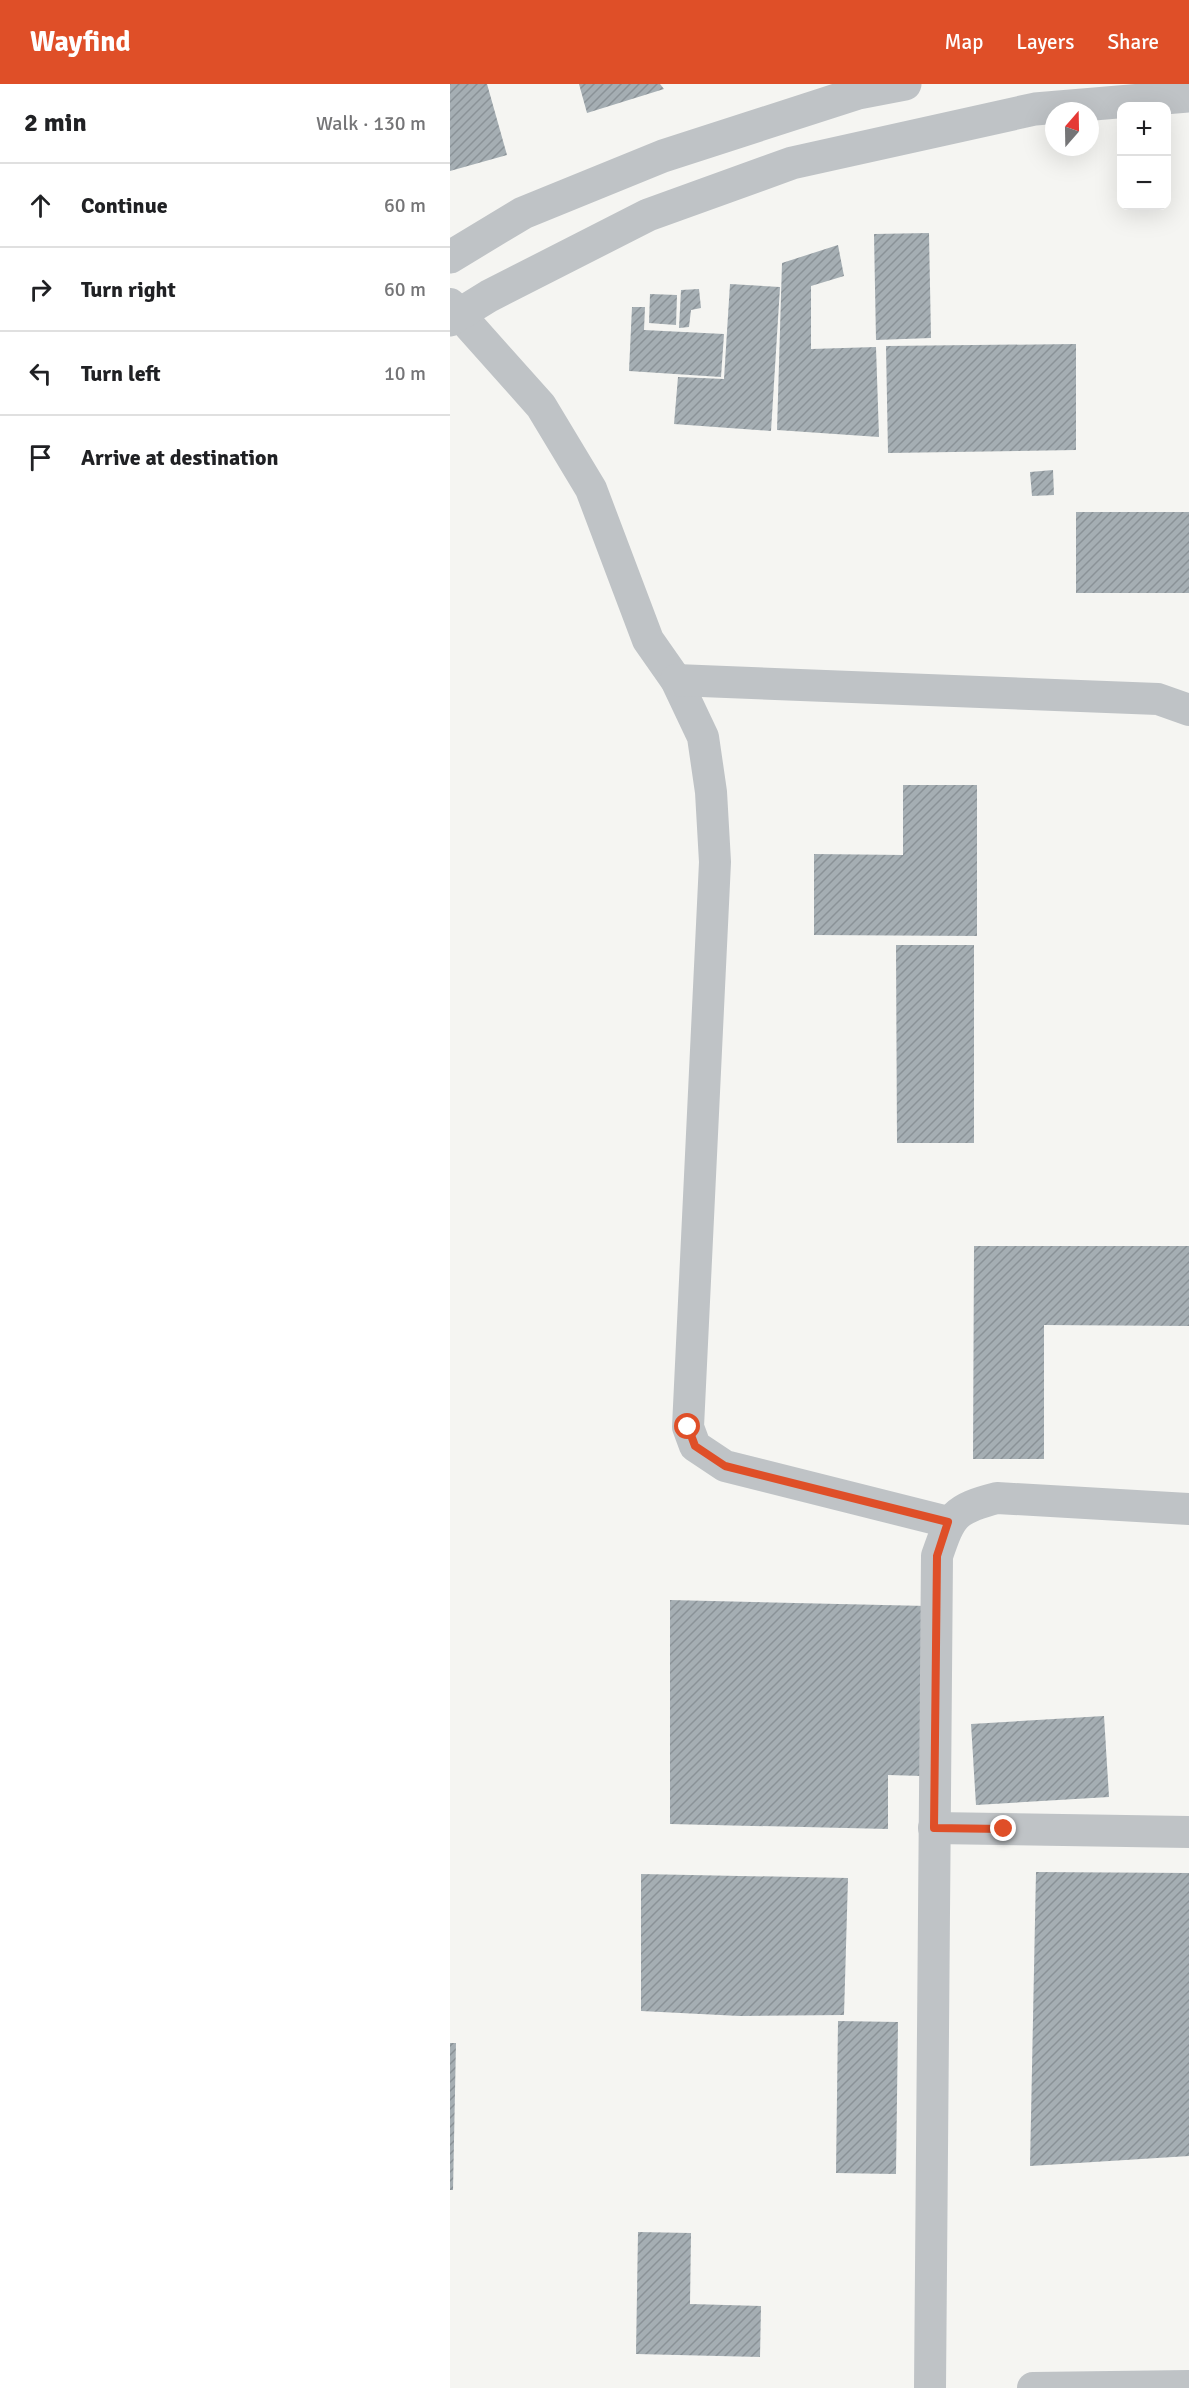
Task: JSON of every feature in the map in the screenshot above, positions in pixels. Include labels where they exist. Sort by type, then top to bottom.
[{"type":"street","points":[[450,257],[523,213],[663,156],[858,93],[905,84]]},
{"type":"street","points":[[948,1522],[725,1466],[695,1446],[688,1427],[715,862],[711,792],[703,737],[676,680],[648,640],[591,489],[541,405],[454,312],[648,215],[792,163],[1035,109],[1189,96]]},
{"type":"street","points":[[676,680],[1158,699],[1189,710]]},
{"type":"street","points":[[930,2388],[937,1556],[948,1522],[968,1505],[998,1498],[1189,1509]]},
{"type":"street","points":[[934,1828],[1189,1832]]},
{"type":"street","points":[[1032,2388],[1180,2387]]},
{"type":"building","points":[[450,84],[487,84],[507,155],[450,171]]},
{"type":"building","points":[[579,84],[660,84],[664,89],[587,113]]},
{"type":"building","points":[[929,233],[931,338],[876,340],[874,234]]},
{"type":"building","points":[[838,245],[844,276],[811,286],[811,349],[876,347],[879,437],[777,430],[782,263]]},
{"type":"building","points":[[730,284],[780,287],[771,431],[674,424],[678,377],[724,379]]},
{"type":"building","points":[[699,289],[701,308],[691,310],[689,327],[679,328],[681,290]]},
{"type":"building","points":[[650,294],[677,295],[676,325],[649,323]]},
{"type":"building","points":[[632,307],[645,307],[644,330],[724,334],[721,377],[629,371]]},
{"type":"building","points":[[1076,344],[1076,450],[888,453],[886,346]]},
{"type":"building","points":[[1053,470],[1054,495],[1032,496],[1030,472]]},
{"type":"building","points":[[1076,512],[1189,512],[1189,593],[1076,593]]},
{"type":"building","points":[[903,785],[977,785],[977,936],[814,935],[814,854],[903,855]]},
{"type":"building","points":[[896,945],[974,945],[974,1143],[897,1143]]},
{"type":"building","points":[[974,1246],[1189,1246],[1189,1326],[1044,1325],[1044,1459],[973,1459]]},
{"type":"building","points":[[670,1600],[927,1606],[922,1776],[888,1775],[888,1829],[670,1824]]},
{"type":"building","points":[[1104,1716],[1109,1797],[976,1805],[971,1724]]},
{"type":"building","points":[[1036,1872],[1189,1873],[1189,2156],[1030,2166]]},
{"type":"building","points":[[641,1874],[848,1878],[844,2015],[740,2016],[641,2011]]},
{"type":"building","points":[[838,2021],[898,2022],[896,2174],[836,2173]]},
{"type":"building","points":[[450,2043],[456,2043],[453,2190],[450,2190]]},
{"type":"building","points":[[638,2232],[691,2233],[690,2304],[761,2306],[760,2357],[636,2354]]},
{"type":"route","points":[[688,1427],[695,1446],[725,1466],[948,1522],[937,1556],[934,1828],[1004,1829]]}]
